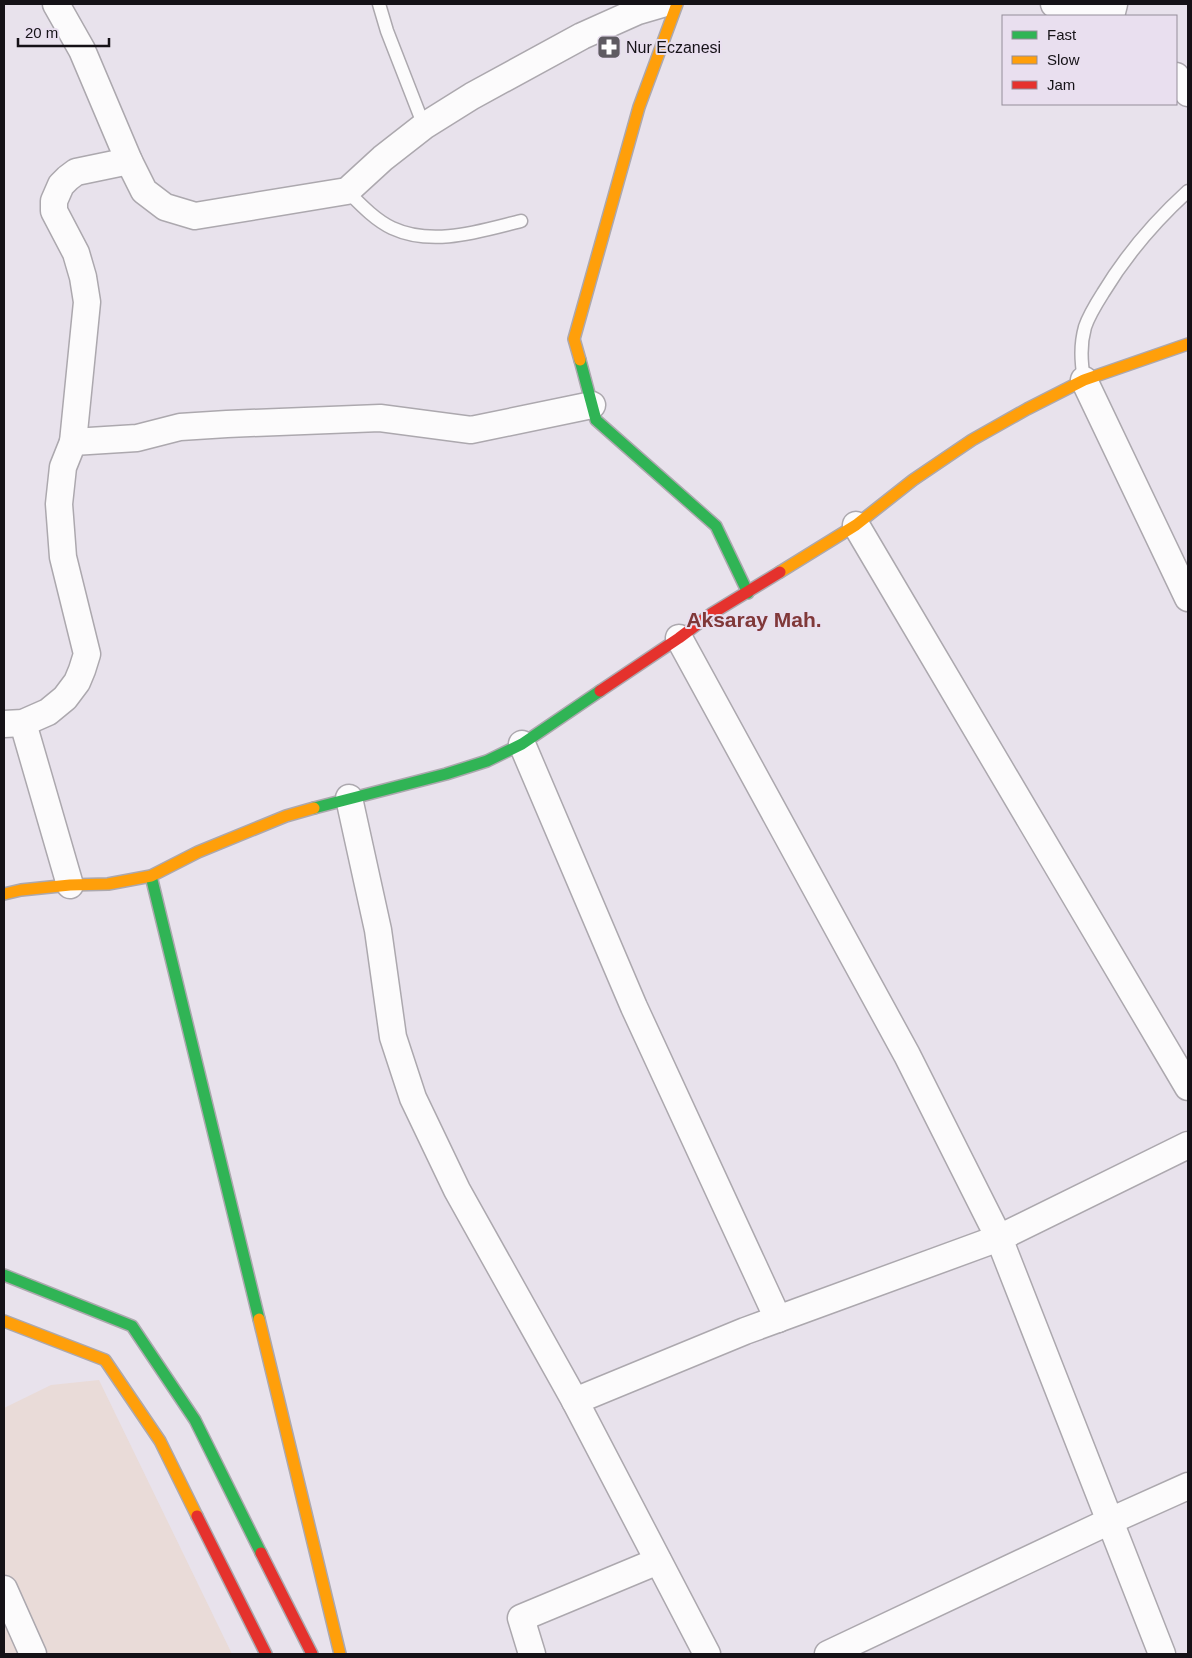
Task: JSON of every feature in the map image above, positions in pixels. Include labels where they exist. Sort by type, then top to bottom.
[{"type":"street","points":[[56,4],[82,50],[128,161],[144,191],[165,207],[195,216],[347,191],[383,158],[424,126],[472,96],[582,36],[638,11],[662,4]]},
{"type":"street","points":[[677,4],[639,107],[574,339],[596,420],[716,526],[748,593]]},
{"type":"street","points":[[1054,4],[1092,15]]},
{"type":"street","points":[[1177,78],[1188,94]]},
{"type":"street","points":[[70,884],[14,723],[48,712],[65,698],[77,682],[87,654],[63,557],[60,504],[63,467],[73,442],[87,302],[83,277],[76,253],[54,211],[54,201],[60,185],[76,172],[128,161]]},
{"type":"street","points":[[4,894],[20,890],[70,884],[108,884],[151,876],[240,834],[286,816],[446,774],[487,761],[522,744],[679,638],[711,614],[856,525],[913,480],[972,440],[1084,380],[1188,344]]},
{"type":"street","points":[[1084,380],[1188,598]]},
{"type":"street","points":[[73,442],[137,438],[180,427],[380,418],[471,430],[592,405]]},
{"type":"street","points":[[856,525],[1188,1087]]},
{"type":"street","points":[[679,638],[906,1055],[999,1238],[1162,1654]]},
{"type":"street","points":[[522,744],[634,1007],[778,1319]]},
{"type":"street","points":[[349,798],[378,930],[393,1037],[413,1098],[457,1190],[575,1401],[707,1654]]},
{"type":"street","points":[[151,876],[340,1654]]},
{"type":"street","points":[[575,1401],[745,1331],[999,1238],[1188,1145]]},
{"type":"street","points":[[4,1275],[132,1326],[195,1420],[312,1654]]},
{"type":"street","points":[[4,1320],[105,1360],[160,1441],[266,1654]]},
{"type":"street","points":[[828,1654],[1188,1486]]},
{"type":"street","points":[[532,1654],[521,1618],[658,1561]]},
{"type":"street","points":[[4,1589],[33,1654]]},
{"type":"lane","points":[[379,4],[387,31],[424,126]]},
{"type":"lane","points":[[347,191],[364,208],[391,228],[415,235],[442,237],[471,233],[521,221]]},
{"type":"lane","points":[[1084,380],[1081,344],[1086,325],[1094,307],[1110,280],[1139,242],[1188,191]]},
{"type":"shaded area","points":[[99,1380],[232,1654],[4,1654],[4,1408],[51,1385]]},
{"type":"traffic: fast","points":[[580,360],[596,420],[716,526],[748,593]]},
{"type":"traffic: fast","points":[[314,808],[446,774],[487,761],[522,744],[600,691]]},
{"type":"traffic: fast","points":[[151,876],[259,1319]]},
{"type":"traffic: fast","points":[[4,1275],[132,1326],[195,1420],[261,1553]]},
{"type":"traffic: slow","points":[[580,360],[574,339],[639,107],[677,4]]},
{"type":"traffic: slow","points":[[780,572],[856,525],[913,480],[972,440],[1027,409],[1084,380],[1188,344]]},
{"type":"traffic: slow","points":[[4,894],[21,890],[70,885],[108,884],[151,876],[198,852],[286,816],[314,808]]},
{"type":"traffic: slow","points":[[259,1319],[340,1654]]},
{"type":"traffic: slow","points":[[4,1321],[105,1360],[160,1441],[197,1516]]},
{"type":"traffic: jam","points":[[600,691],[711,614],[780,572]]},
{"type":"traffic: jam","points":[[197,1516],[266,1654]]},
{"type":"traffic: jam","points":[[261,1553],[312,1654]]},
{"type":"place","name":"Nur Eczanesi","points":[[609,47]]},
{"type":"district","name":"Aksaray Mah.","points":[[754,620]]}]
